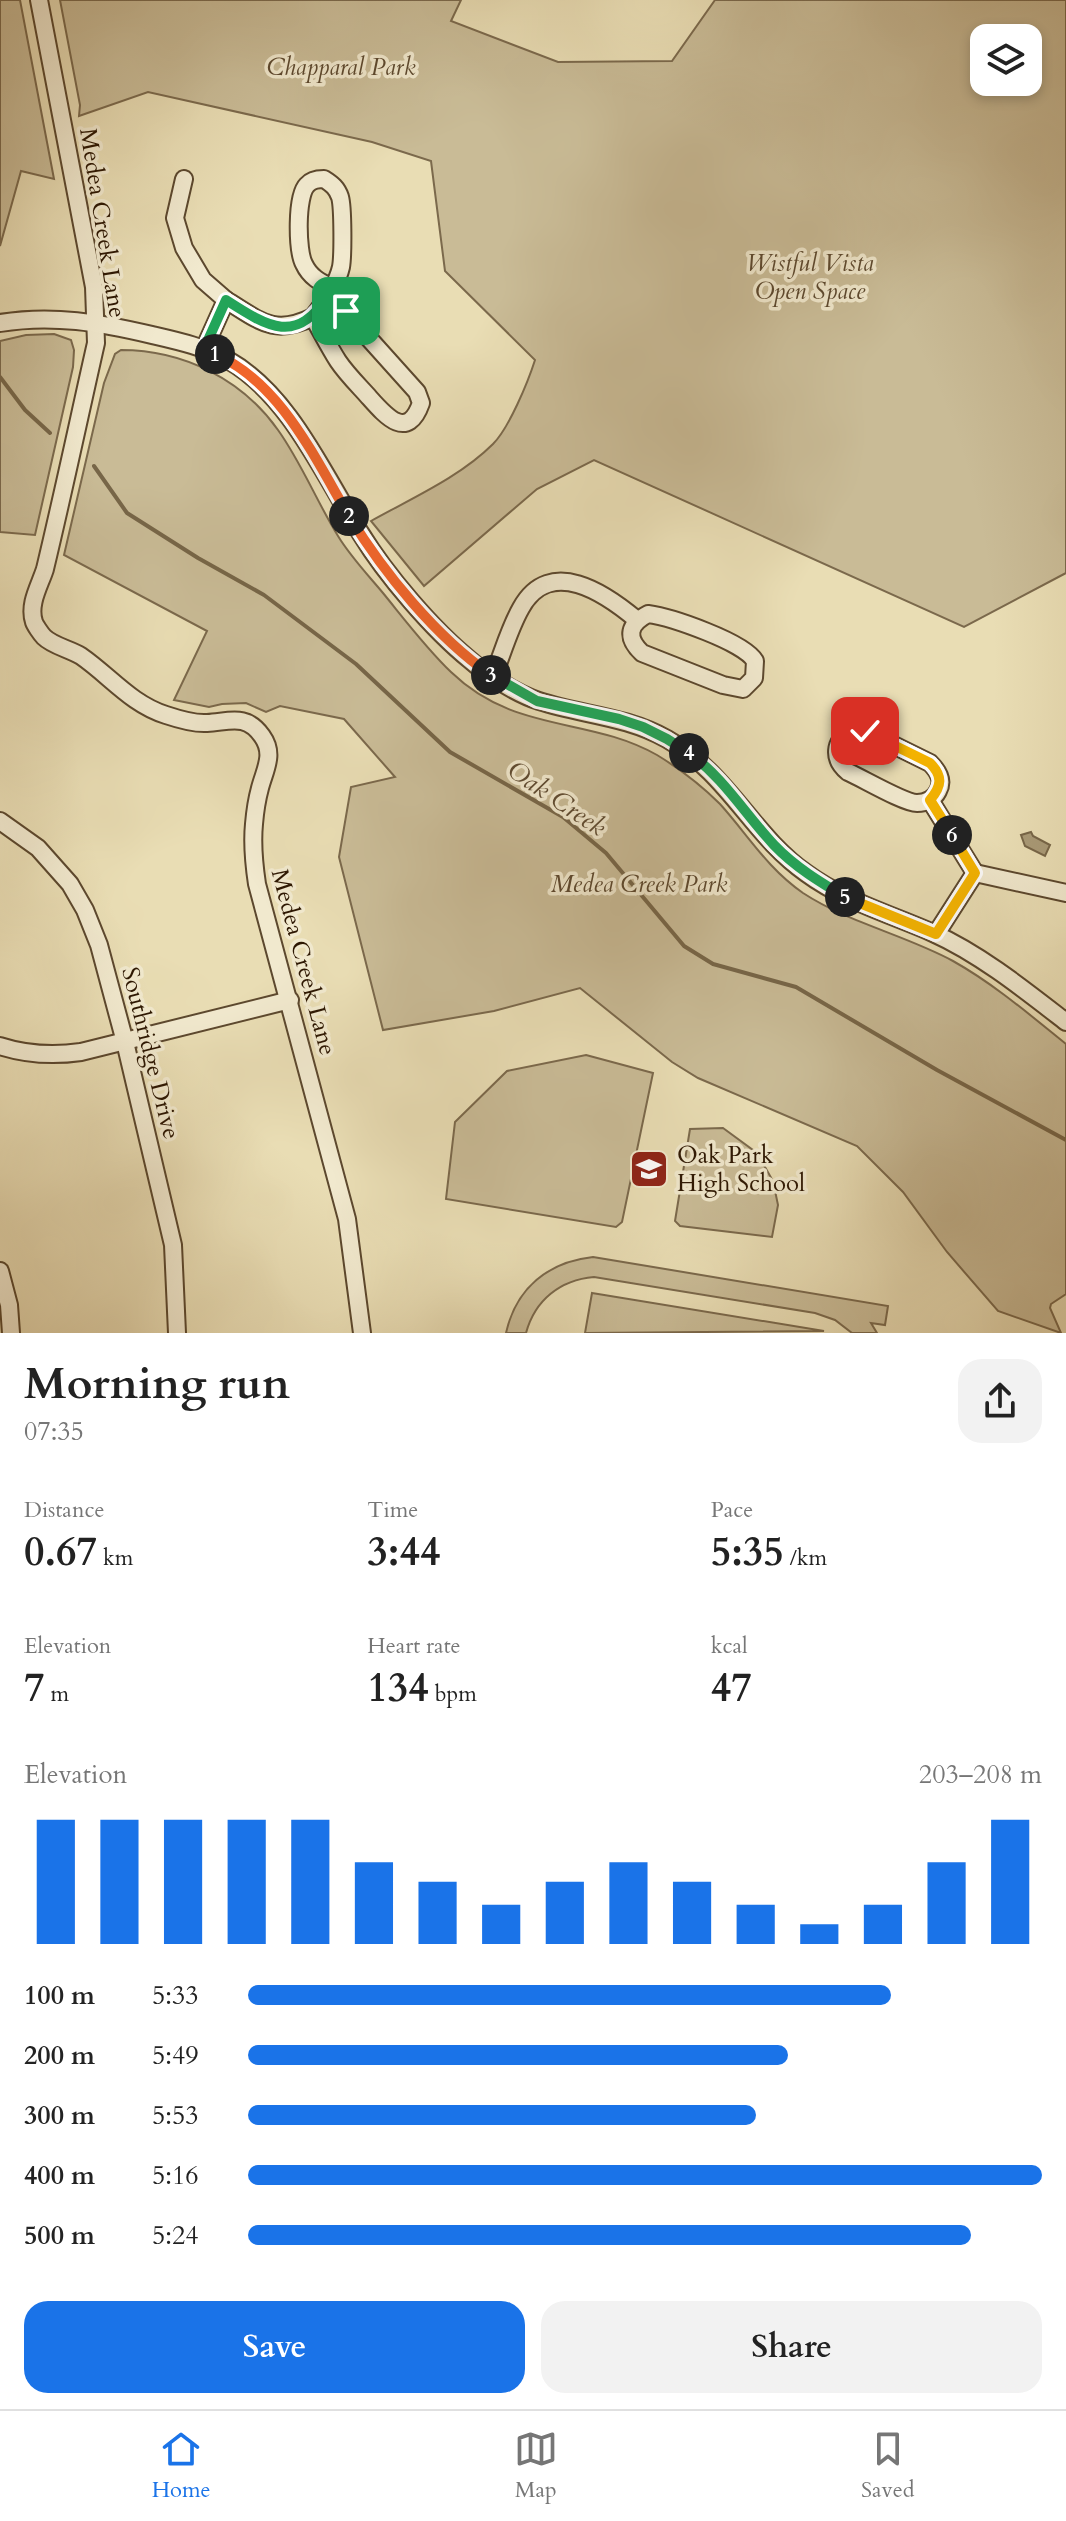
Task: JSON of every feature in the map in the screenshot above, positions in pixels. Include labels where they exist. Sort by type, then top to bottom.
[{"type":"street","name":"Medea Creek Lane","points":[[39,0],[94,287],[97,323],[96,343],[54,529],[33,603],[34,621],[44,638],[81,656],[129,696],[152,710],[193,722],[239,720],[263,736],[269,761],[260,786],[254,823],[253,860],[347,1219],[362,1333]]},
{"type":"street","points":[[184,179],[175,218],[184,248],[203,280],[257,320],[279,327],[296,325],[313,317],[330,291],[341,266],[342,201],[333,184],[324,179],[314,180],[305,186],[300,199],[300,255],[310,275],[330,291],[417,392],[421,403],[417,416],[410,422],[388,419],[339,363],[313,317]]},
{"type":"street","points":[[204,349],[226,300]]},
{"type":"street","points":[[0,323],[49,317],[97,323],[186,343],[229,360],[261,385],[283,408],[379,561],[442,635],[472,662],[537,701],[619,719],[667,739],[712,771],[774,845],[806,873],[845,897],[936,934],[1012,980],[1066,1022]]},
{"type":"street","points":[[493,677],[521,608],[530,596],[545,585],[566,581],[583,584],[614,600],[637,620]]},
{"type":"street","points":[[648,614],[668,617],[743,648],[755,661],[754,678],[743,689],[723,685],[642,653],[631,637],[637,620],[648,614]]},
{"type":"street","points":[[851,731],[865,731],[930,763],[941,780],[938,791],[930,800],[912,803],[848,772],[837,759],[839,741],[851,731]]},
{"type":"street","points":[[930,800],[975,873],[1066,893]]},
{"type":"street","name":"Southridge Drive","points":[[0,821],[38,848],[70,884],[99,945],[173,1245],[177,1333]]},
{"type":"street","points":[[936,934],[975,873]]},
{"type":"street","points":[[0,1046],[21,1053],[54,1055],[81,1052],[290,1000]]},
{"type":"street","points":[[0,1271],[9,1305],[11,1333]]},
{"type":"green space","points":[[0,0],[20,0],[54,179],[21,171],[0,246]]},
{"type":"green space","name":"Wistful Vista Open Space","points":[[60,0],[461,0],[451,21],[558,62],[672,61],[715,0],[1066,0],[1066,573],[964,627],[594,460],[537,489],[424,586],[371,521],[451,477],[493,444],[523,392],[535,360],[445,271],[431,161],[372,142],[148,92],[79,116],[80,105]]},
{"type":"green space","points":[[54,334],[71,340],[73,367],[35,535],[0,532],[0,341],[26,335]]},
{"type":"green space","name":"Medea Creek Park","points":[[121,350],[167,355],[188,362],[229,382],[247,396],[286,442],[330,523],[354,558],[433,653],[475,692],[500,706],[526,715],[605,734],[657,755],[713,797],[768,862],[803,893],[839,913],[953,961],[997,990],[1066,1044],[1066,1294],[1050,1308],[1061,1333],[998,1311],[947,1252],[903,1192],[857,1146],[698,1078],[672,1062],[580,988],[494,1011],[383,1030],[339,857],[351,787],[395,777],[344,719],[280,706],[266,712],[246,703],[209,707],[174,700],[207,631],[64,555],[104,383],[115,354]]},
{"type":"green space","points":[[586,1055],[653,1073],[622,1222],[616,1227],[446,1199],[455,1122],[507,1071]]},
{"type":"green space","points":[[723,1128],[757,1153],[773,1181],[778,1205],[772,1237],[680,1226],[675,1221],[690,1129]]},
{"type":"green space","points":[[593,1257],[888,1306],[885,1325],[871,1323],[877,1333],[852,1333],[835,1320],[815,1313],[594,1277],[570,1282],[551,1294],[536,1311],[526,1333],[506,1333],[517,1303],[536,1280],[562,1265]]},
{"type":"green space","points":[[592,1293],[824,1331],[585,1333]]},
{"type":"shaded area","points":[[1031,832],[1050,845],[1045,856],[1025,846],[1021,835]]},
{"type":"waterway","name":"Oak Creek","points":[[0,377],[25,410],[50,433]]},
{"type":"waterway","name":"Oak Creek","points":[[94,466],[127,513],[264,595],[356,664],[450,752],[563,817],[606,853],[684,946],[713,964],[796,987],[937,1070],[1066,1140]]},
{"type":"place","name":"Oak Park High School","points":[[649,1169]]},
{"type":"route","points":[[346,311],[329,294],[313,317],[296,325],[279,327],[257,320],[226,300],[204,349],[229,360],[261,385],[283,408],[379,561],[442,635],[493,677],[537,701],[619,719],[667,739],[712,771],[774,845],[806,873],[845,897],[936,934],[975,873],[930,800],[938,791],[941,780],[938,771],[930,763],[865,731]]},
{"type":"park label","name":"Chapparal Park","points":[[341,67]]}]
